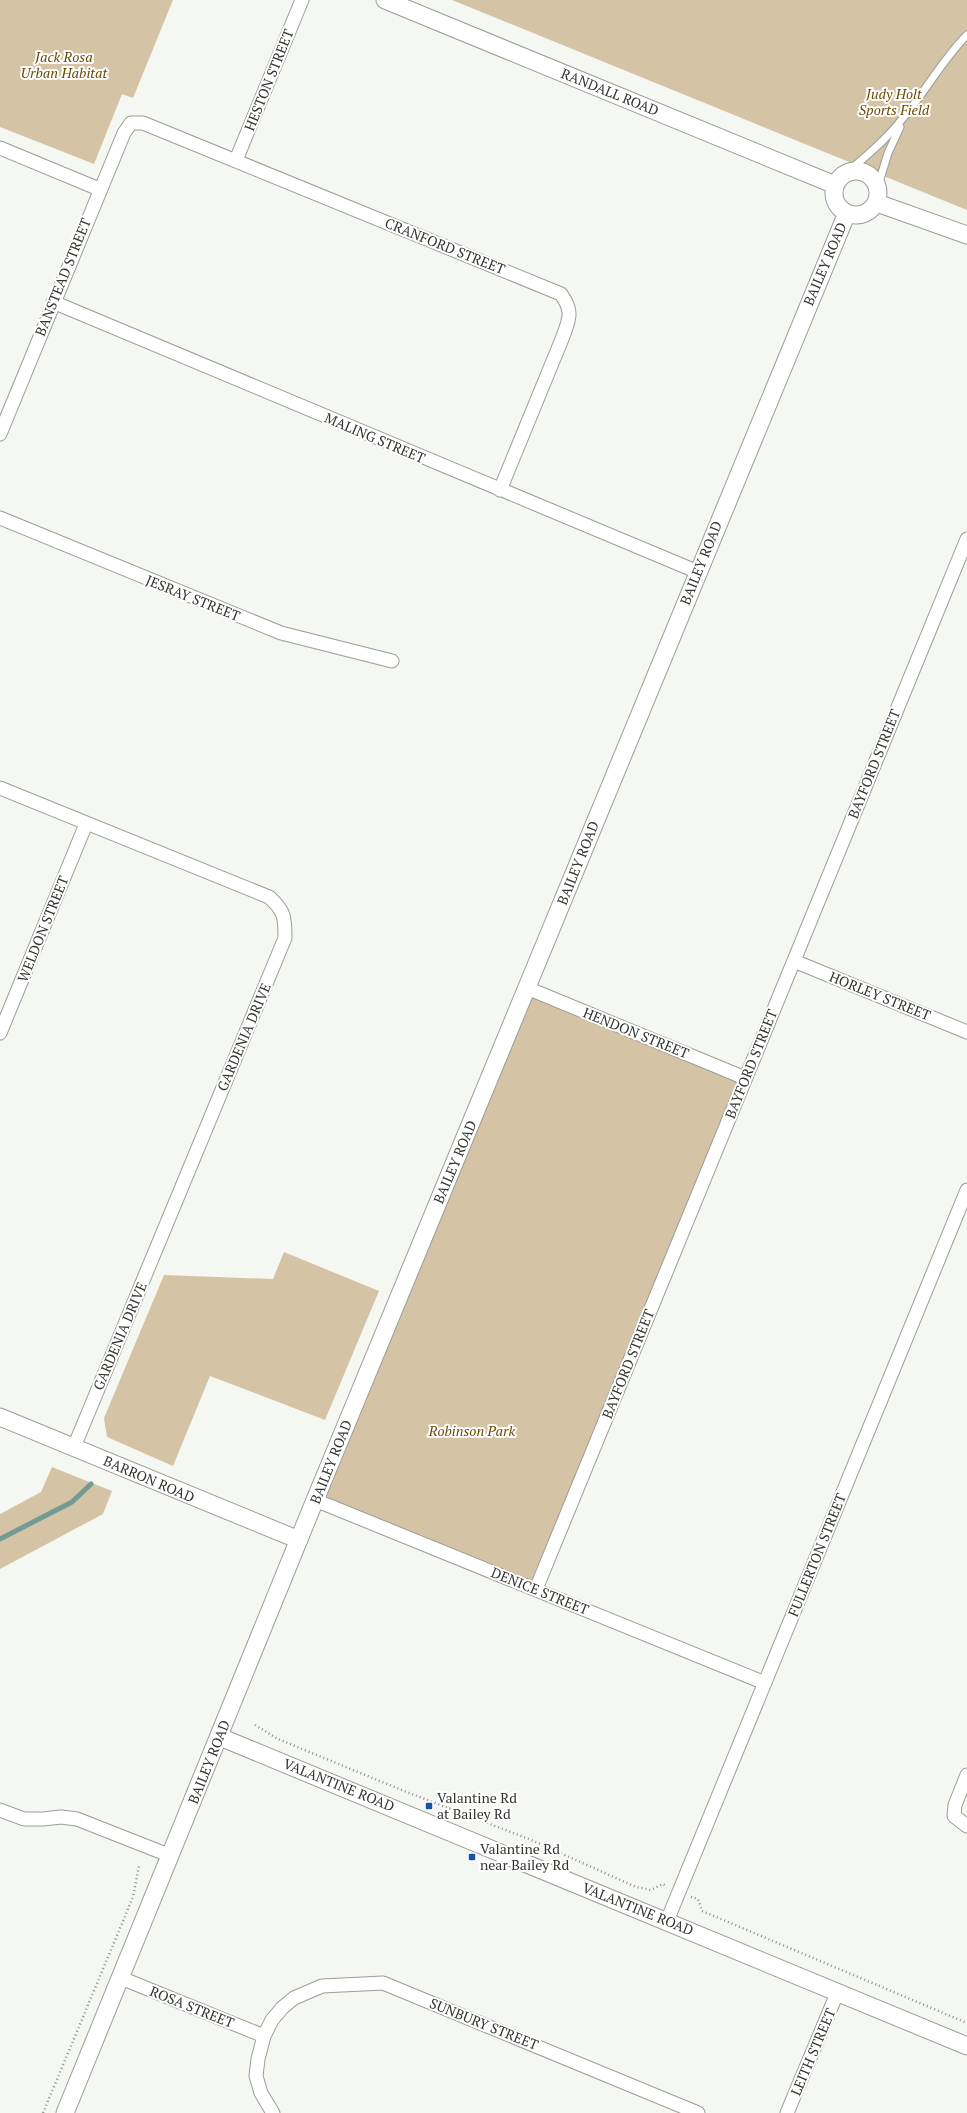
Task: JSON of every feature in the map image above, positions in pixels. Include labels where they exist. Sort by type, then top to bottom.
[{"type":"street","name":"HESTON STREET","points":[[236,160],[302,0]]},
{"type":"street","name":"RANDALL ROAD","points":[[385,0],[835,185]]},
{"type":"street","name":"CRANFORD STREET","points":[[131,124],[143,123],[561,294],[568,304],[570,316],[500,490]]},
{"type":"street","name":"BANSTEAD STREET","points":[[0,434],[99,189],[124,133],[131,124]]},
{"type":"street","points":[[0,148],[99,189]]},
{"type":"street","points":[[862,171],[874,179],[877,194],[866,214],[858,216],[846,213],[838,206],[835,200],[835,185],[838,179],[848,172],[862,171]]},
{"type":"street","points":[[877,194],[967,235]]},
{"type":"street","name":"BAILEY ROAD","points":[[66,2113],[315,1500],[846,213]]},
{"type":"street","name":"MALING STREET","points":[[53,302],[698,572]]},
{"type":"street","name":"JESRAY STREET","points":[[0,518],[281,633],[392,661]]},
{"type":"street","name":"BAYFORD STREET","points":[[536,1589],[967,539]]},
{"type":"street","name":"GARDENIA DRIVE","points":[[0,788],[269,897],[281,908],[285,921],[285,938],[74,1448]]},
{"type":"street","name":"WELDON STREET","points":[[0,1033],[4,1014],[86,824]]},
{"type":"street","name":"HORLEY STREET","points":[[794,960],[967,1032]]},
{"type":"street","name":"HENDON STREET","points":[[527,988],[745,1078]]},
{"type":"street","name":"FULLERTON STREET","points":[[667,1921],[967,1190]]},
{"type":"street","name":"BARRON ROAD","points":[[0,1417],[299,1540]]},
{"type":"street","name":"DENICE STREET","points":[[315,1500],[764,1683]]},
{"type":"street","name":"VALANTINE ROAD","points":[[220,1737],[838,1991],[967,2046]]},
{"type":"street","points":[[967,1775],[954,1805],[954,1816],[967,1826]]},
{"type":"street","points":[[0,1810],[24,1819],[43,1820],[61,1817],[77,1820],[171,1856]]},
{"type":"street","name":"ROSA STREET","points":[[121,1978],[264,2036]]},
{"type":"street","name":"SUNBURY STREET","points":[[273,2113],[261,2093],[256,2076],[258,2059],[264,2036],[272,2020],[282,2008],[294,1998],[309,1990],[336,1984],[383,1983],[698,2113]]},
{"type":"street","name":"LEITH STREET","points":[[787,2113],[838,1991]]},
{"type":"lane","points":[[848,172],[882,144],[904,117],[951,51],[967,34]]},
{"type":"lane","points":[[877,194],[888,153],[904,117]]},
{"type":"path","points":[[255,1725],[278,1739],[404,1791],[529,1839],[636,1887],[651,1890],[663,1884],[698,1899],[702,1911],[708,1914],[967,2023]]},
{"type":"path","points":[[43,2113],[133,1898],[139,1866]]},
{"type":"green space","name":"Jack Rosa Urban Habitat","points":[[0,0],[173,0],[133,98],[122,94],[94,164],[0,127]]},
{"type":"green space","name":"Judy Holt Sports Field","points":[[452,0],[967,0],[967,210]]},
{"type":"green space","name":"Robinson Park","points":[[527,988],[745,1078],[536,1589],[315,1500]]},
{"type":"green space","points":[[284,1252],[379,1291],[325,1420],[210,1376],[173,1466],[107,1437],[104,1418],[164,1275],[273,1279]]},
{"type":"green space","points":[[52,1467],[112,1491],[103,1514],[0,1569],[0,1514],[41,1492]]},
{"type":"waterway","points":[[0,1539],[72,1502],[91,1484]]},
{"type":"place","name":"Valantine Rd at Bailey Rd","points":[[429,1806]]},
{"type":"place","name":"Valantine Rd near Bailey Rd","points":[[472,1857]]}]
